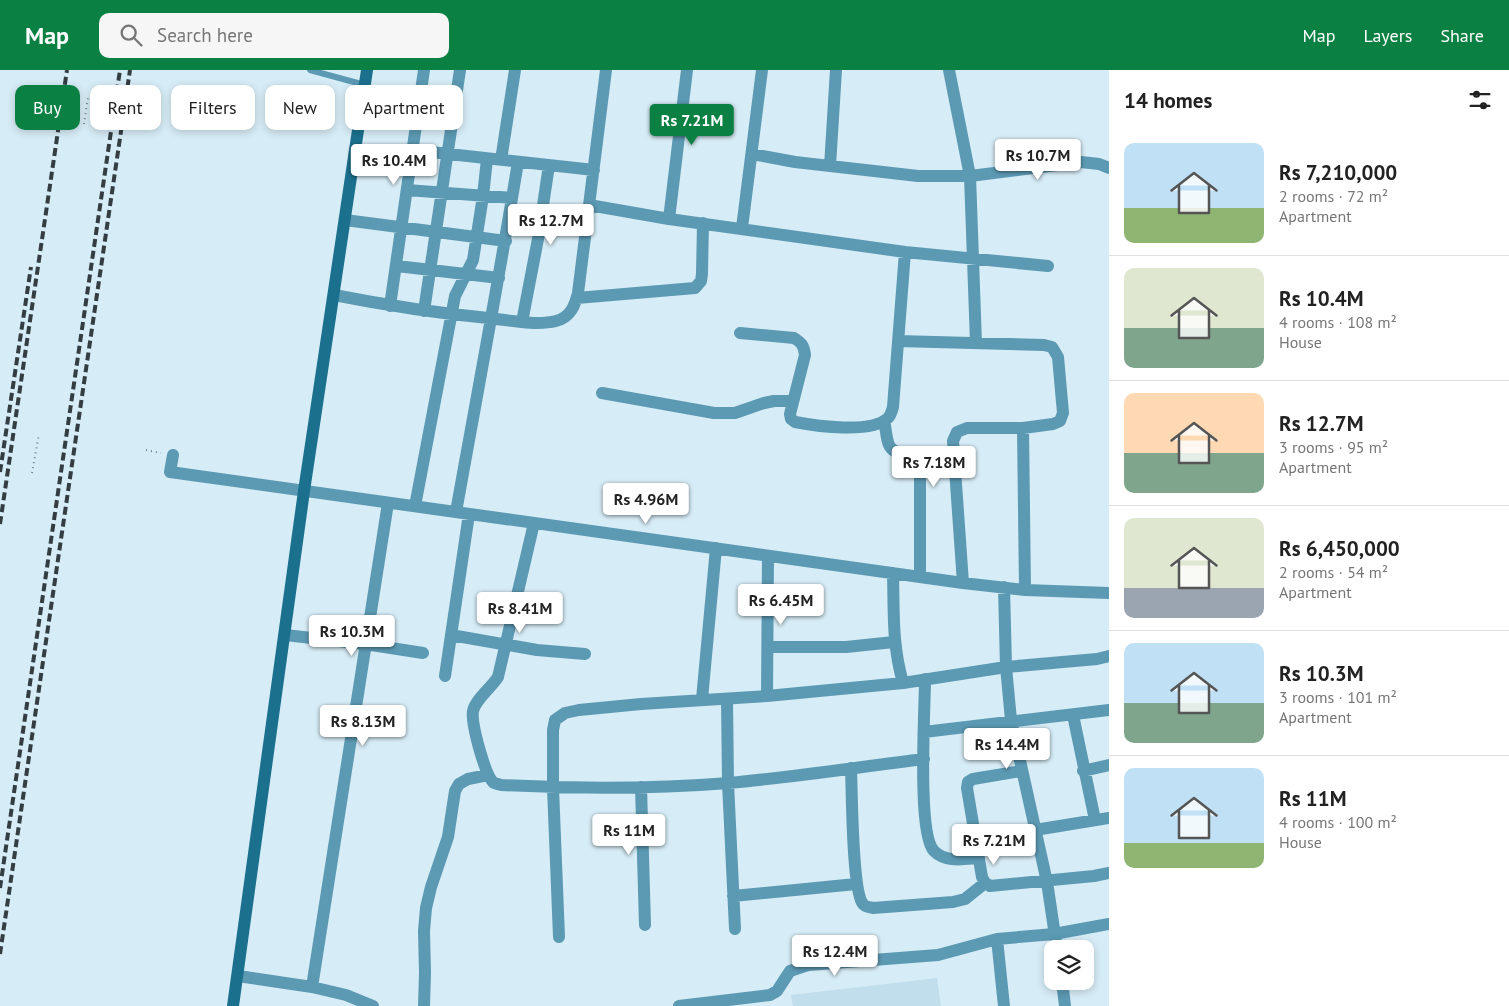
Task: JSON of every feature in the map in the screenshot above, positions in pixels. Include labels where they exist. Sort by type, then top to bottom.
[{"type":"street","points":[[234,1006],[304,491],[367,70]]},
{"type":"street","points":[[390,306],[424,70]]},
{"type":"street","points":[[424,311],[460,70]]},
{"type":"street","points":[[501,160],[515,70]]},
{"type":"street","points":[[334,295],[424,311],[522,322],[556,321],[569,315],[577,298],[606,70]]},
{"type":"street","points":[[669,219],[688,70]]},
{"type":"street","points":[[742,228],[762,70]]},
{"type":"street","points":[[830,166],[836,70]]},
{"type":"street","points":[[949,70],[970,176],[976,344]]},
{"type":"street","points":[[413,150],[594,170]]},
{"type":"street","points":[[752,154],[795,162],[918,176],[970,176],[1081,162],[1099,164],[1109,168]]},
{"type":"street","points":[[415,506],[455,296],[467,274],[477,237],[487,159]]},
{"type":"street","points":[[445,676],[451,634],[462,513],[490,318],[506,241],[518,162]]},
{"type":"street","points":[[522,322],[538,239],[549,166]]},
{"type":"street","points":[[407,190],[512,198]]},
{"type":"street","points":[[589,204],[669,219],[905,252],[1048,266]]},
{"type":"street","points":[[345,220],[506,241]]},
{"type":"street","points":[[577,298],[695,288],[701,281],[702,274],[703,223]]},
{"type":"street","points":[[740,333],[794,338],[801,342],[805,355],[790,414],[791,419],[795,422],[827,428],[847,428],[884,421],[890,416],[893,407],[905,252]]},
{"type":"street","points":[[397,266],[499,278]]},
{"type":"street","points":[[898,341],[1044,345],[1052,347],[1058,357],[1064,413],[1060,421],[1053,424],[1023,428],[967,428],[958,432],[953,441],[963,583]]},
{"type":"street","points":[[602,393],[714,413],[735,413],[764,403],[793,401]]},
{"type":"street","points":[[884,421],[889,445],[893,450],[912,456],[920,468],[920,577]]},
{"type":"street","points":[[1023,428],[1025,590]]},
{"type":"street","points":[[173,455],[170,472],[963,583],[1025,590],[1109,593]]},
{"type":"street","points":[[312,987],[388,503]]},
{"type":"street","points":[[534,523],[498,677],[491,688],[477,700],[473,712],[474,729],[488,775],[494,783],[553,788],[641,787],[728,783],[924,759]]},
{"type":"street","points":[[702,699],[716,548]]},
{"type":"street","points":[[767,696],[768,556]]},
{"type":"street","points":[[893,573],[894,642],[902,684]]},
{"type":"street","points":[[1004,587],[1006,667],[1011,720],[1046,882],[1055,940]]},
{"type":"street","points":[[451,634],[537,650],[585,654]]},
{"type":"street","points":[[285,635],[423,653]]},
{"type":"street","points":[[768,647],[846,647],[894,642]]},
{"type":"street","points":[[559,937],[553,788],[553,730],[555,720],[565,713],[623,705],[767,696],[902,684],[1006,667],[1097,659],[1109,656]]},
{"type":"street","points":[[925,679],[924,802],[929,841],[934,851],[945,858],[956,860],[978,858]]},
{"type":"street","points":[[727,699],[728,783],[735,929]]},
{"type":"street","points":[[924,732],[1011,720],[1109,710]]},
{"type":"street","points":[[1072,715],[1095,820]]},
{"type":"street","points":[[1083,770],[1109,765]]},
{"type":"street","points":[[851,768],[856,884],[862,904],[873,908],[953,902],[965,899],[985,884]]},
{"type":"street","points":[[1021,771],[973,779],[968,782],[967,788],[978,858],[985,884],[990,886],[1046,882],[1109,873]]},
{"type":"street","points":[[424,1006],[424,931],[426,908],[430,887],[448,838],[455,791],[459,784],[468,779],[488,775]]},
{"type":"street","points":[[641,787],[645,925]]},
{"type":"street","points":[[1035,830],[1109,818]]},
{"type":"street","points":[[733,896],[856,884]]},
{"type":"street","points":[[679,1006],[770,995],[777,991],[790,971],[802,967],[938,956],[997,939],[1054,934],[1109,924]]},
{"type":"street","points":[[997,939],[1004,1006]]},
{"type":"street","points":[[238,976],[312,987],[346,995],[372,1006]]},
{"type":"street","points":[[1063,990],[1065,1006]]},
{"type":"lane","points":[[310,70],[365,84]]},
{"type":"path","points":[[84,124],[88,97]]},
{"type":"path","points":[[32,473],[39,434]]},
{"type":"path","points":[[146,450],[173,455]]},
{"type":"shaded area","points":[[937,978],[941,1006],[793,1006],[791,995]]},
{"type":"railway","points":[[0,524],[67,70]]},
{"type":"railway","points":[[0,888],[120,70]]},
{"type":"railway","points":[[0,954],[130,70]]},
{"type":"railway","points":[[0,472],[31,267]]}]
